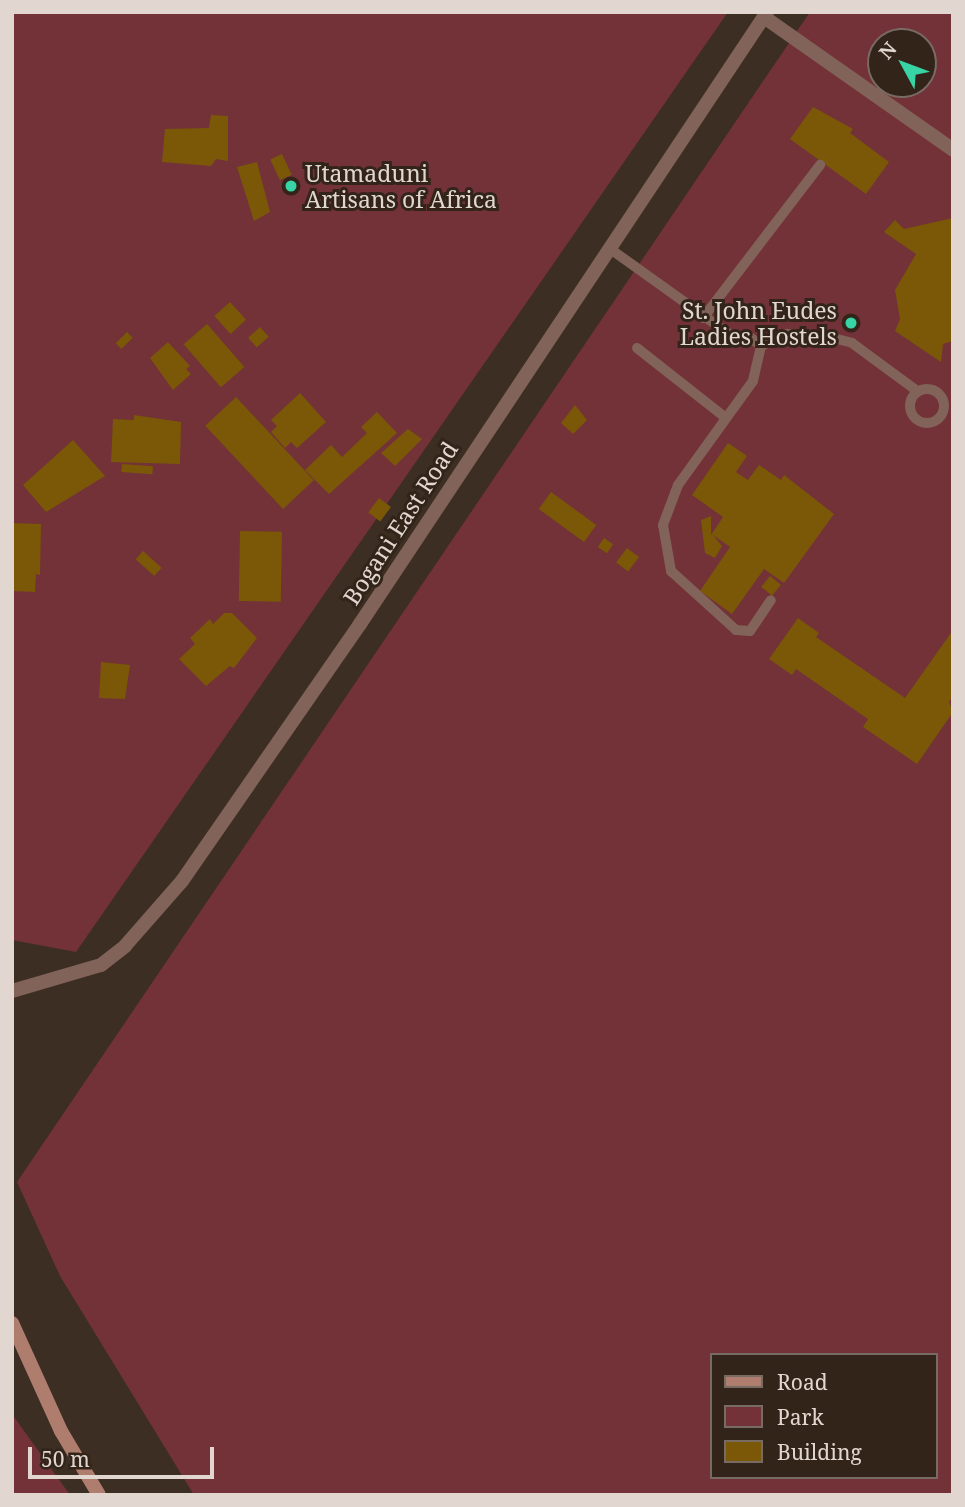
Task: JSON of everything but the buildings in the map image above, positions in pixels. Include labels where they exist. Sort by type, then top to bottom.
[{"type":"street","points":[[766,15],[953,150]]},
{"type":"street","name":"Bogani East Road","points":[[12,991],[101,965],[154,917],[360,624],[766,15]]},
{"type":"street","points":[[12,1323],[17,1349],[99,1495]]},
{"type":"lane","points":[[703,318],[820,165]]},
{"type":"lane","points":[[609,248],[703,318],[732,336],[751,338],[761,346]]},
{"type":"lane","points":[[761,346],[786,334],[821,335],[852,343],[918,391]]},
{"type":"lane","points":[[761,346],[753,380],[670,499],[663,524],[664,554],[682,586],[736,630],[750,631],[771,600]]},
{"type":"lane","points":[[637,348],[726,418]]},
{"type":"lane","points":[[929,388],[940,394],[949,405],[941,417],[931,424],[919,422],[910,413],[910,401],[918,391],[929,388]]},
{"type":"green space","points":[[12,12],[728,12],[76,952],[12,940]]},
{"type":"green space","points":[[810,12],[953,12],[953,1495],[194,1495],[60,1276],[17,1182]]},
{"type":"green space","points":[[12,1414],[70,1495],[12,1495]]},
{"type":"place","name":"Utamaduni Artisans of Africa","points":[[291,186]]},
{"type":"place","name":"St. John Eudes Ladies Hostels","points":[[851,323]]}]
